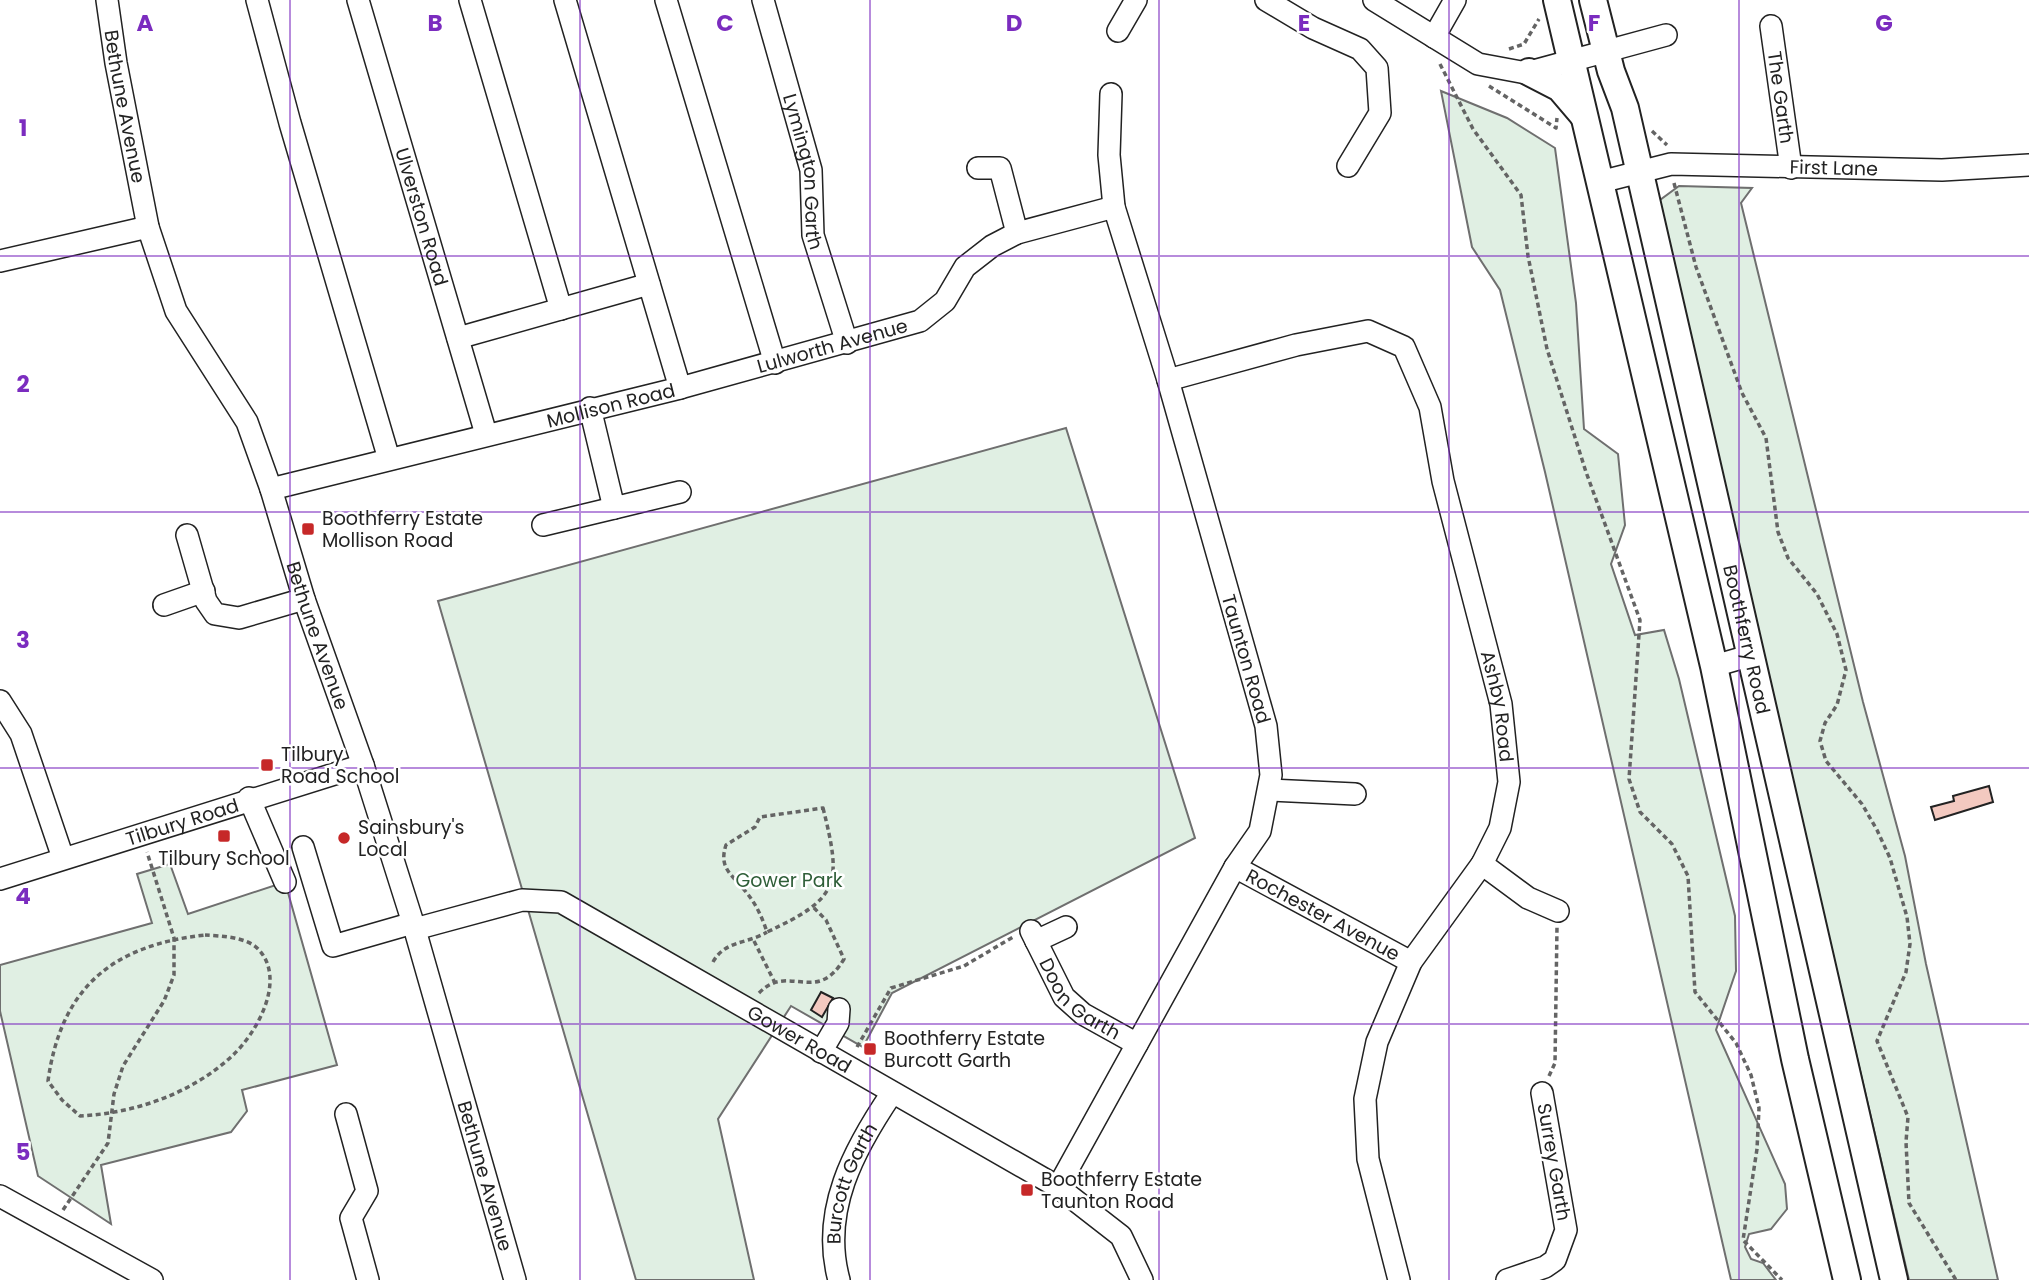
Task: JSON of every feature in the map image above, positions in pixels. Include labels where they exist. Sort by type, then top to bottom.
[{"type":"main road","name":"Boothferry Road","points":[[1593,0],[1605,51],[1625,108],[1640,171],[1894,1280]]},
{"type":"main road","name":"Boothferry Road","points":[[1549,7],[1572,60],[1588,122],[1714,666],[1795,1059],[1847,1280]]},
{"type":"main road","points":[[1529,72],[1560,88],[1588,122]]},
{"type":"main road","points":[[1795,1059],[1840,1049]]},
{"type":"street","name":"Bethune Avenue","points":[[107,0],[148,227],[176,311],[247,422],[271,489],[304,599],[363,765],[414,926],[515,1280]]},
{"type":"street","points":[[257,0],[290,123],[389,459]]},
{"type":"street","points":[[470,0],[561,309]]},
{"type":"street","name":"Mollison Road","points":[[271,489],[590,408],[680,388],[565,0]]},
{"type":"street","points":[[666,0],[775,363]]},
{"type":"street","name":"Lymington Garth","points":[[763,0],[811,170],[813,235],[847,343]]},
{"type":"street","points":[[1118,30],[1136,0]]},
{"type":"street","points":[[1266,0],[1313,28],[1360,49],[1377,68],[1380,113],[1348,166]]},
{"type":"street","points":[[1374,0],[1478,64],[1529,72],[1666,35]]},
{"type":"street","points":[[1434,37],[1455,0]]},
{"type":"street","name":"Ulverston Road","points":[[363,1],[486,434]]},
{"type":"street","name":"The Garth","points":[[1772,26],[1791,168]]},
{"type":"street","name":"Taunton Road","points":[[1058,1186],[1235,867],[1260,831],[1271,775],[1266,726],[1168,380],[1114,207],[1109,155],[1111,94]]},
{"type":"street","name":"First Lane","points":[[1600,182],[1640,171],[1669,157],[1791,168],[1942,170],[2029,165]]},
{"type":"street","points":[[978,168],[1000,168],[1017,233]]},
{"type":"street","name":"Lulworth Avenue","points":[[680,388],[920,321],[945,301],[965,267],[992,246],[1017,233],[1114,207]]},
{"type":"street","points":[[0,261],[148,227]]},
{"type":"street","points":[[458,338],[649,284]]},
{"type":"street","name":"Ashby Road","points":[[1168,380],[1296,345],[1368,331],[1404,347],[1430,407],[1443,481],[1501,704],[1509,782],[1500,828],[1482,864],[1410,962],[1377,1042],[1365,1098],[1368,1159],[1399,1280]]},
{"type":"street","points":[[590,408],[614,508]]},
{"type":"street","points":[[543,525],[680,492]]},
{"type":"street","points":[[187,535],[204,591],[215,614],[239,618],[304,599]]},
{"type":"street","points":[[164,605],[204,591]]},
{"type":"street","points":[[1714,666],[1752,655]]},
{"type":"street","points":[[0,701],[21,734],[63,858]]},
{"type":"street","name":"Tilbury Road","points":[[0,879],[363,765]]},
{"type":"street","points":[[1269,790],[1355,794]]},
{"type":"street","points":[[249,799],[285,882]]},
{"type":"street","name":"Gower Road","points":[[303,847],[333,946],[522,901],[561,902],[1058,1186],[1121,1236],[1142,1280]]},
{"type":"street","points":[[1482,864],[1528,898],[1558,911]]},
{"type":"street","name":"Rochester Avenue","points":[[1235,867],[1410,962]]},
{"type":"street","name":"Doon Garth","points":[[1066,927],[1034,936],[1064,997],[1083,1014],[1137,1044]]},
{"type":"street","points":[[821,1052],[838,1023],[839,1009]]},
{"type":"street","name":"Burcott Garth","points":[[839,1280],[833,1260],[837,1196],[863,1136],[892,1093]]},
{"type":"street","name":"Surrey Garth","points":[[1507,1280],[1545,1267],[1555,1260],[1566,1230],[1542,1093]]},
{"type":"street","points":[[346,1114],[367,1191],[351,1218],[368,1280]]},
{"type":"street","points":[[0,1196],[152,1280]]},
{"type":"path","points":[[1478,64],[1497,52],[1524,44],[1549,7]]},
{"type":"path","points":[[1440,62],[1473,129],[1521,195],[1528,256],[1547,349],[1586,472],[1640,620],[1629,779],[1640,812],[1672,844],[1688,876],[1695,992],[1736,1042],[1751,1074],[1759,1108],[1759,1122],[1743,1240],[1782,1280]]},
{"type":"path","points":[[1647,131],[1651,141]]},
{"type":"path","points":[[1659,146],[1669,157],[1696,267],[1742,393],[1766,438],[1778,532],[1788,558],[1818,594],[1837,634],[1846,670],[1844,684],[1820,741],[1826,761],[1862,804],[1877,830],[1900,889],[1910,944],[1906,972],[1877,1041],[1908,1117],[1906,1142],[1909,1203],[1956,1280]]},
{"type":"path","points":[[713,962],[730,944],[754,940],[813,906],[827,894],[834,878],[833,848],[823,808],[760,817],[755,827],[726,845],[722,857],[727,874],[745,891],[761,914],[767,932]]},
{"type":"path","points":[[53,1225],[108,1143],[114,1114],[114,1094],[123,1066],[164,1001],[174,975],[174,938],[141,833]]},
{"type":"path","points":[[749,1009],[767,984],[787,980],[816,984],[834,976],[844,959],[826,920],[813,906]]},
{"type":"path","points":[[1542,1093],[1555,1063],[1554,958],[1558,911]]},
{"type":"path","points":[[205,934],[234,937],[260,949],[268,966],[268,1001],[256,1028],[231,1056],[196,1081],[155,1103],[114,1114],[80,1116],[62,1100],[48,1081],[52,1050],[66,1015],[89,980],[116,960],[174,938],[205,934]]},
{"type":"path","points":[[857,1047],[891,988],[964,966],[1010,939],[1034,936]]},
{"type":"path","points":[[754,940],[775,982]]},
{"type":"green space","points":[[1441,91],[1507,118],[1555,148],[1576,303],[1584,429],[1618,454],[1625,525],[1611,564],[1635,635],[1664,630],[1679,679],[1735,916],[1736,971],[1716,1030],[1785,1184],[1787,1209],[1771,1229],[1749,1234],[1745,1247],[1751,1259],[1763,1263],[1776,1280],[1731,1280],[1545,472],[1500,290],[1472,247]]},
{"type":"green space","points":[[1679,186],[1752,188],[1741,203],[1863,702],[1905,856],[1926,964],[1998,1280],[1909,1280],[1663,228],[1660,200]]},
{"type":"green space","name":"Gower Park","points":[[1066,428],[1195,838],[892,993],[863,1047],[791,1006],[718,1119],[754,1280],[636,1280],[438,601]]},
{"type":"green space","points":[[170,864],[188,914],[285,882],[337,1065],[242,1090],[247,1111],[231,1132],[101,1165],[111,1224],[38,1176],[0,1011],[0,965],[152,923],[137,874]]},
{"type":"building","points":[[1989,786],[1993,802],[1935,820],[1931,807],[1954,801],[1953,796]]},
{"type":"building","points":[[821,992],[833,998],[822,1017],[811,1010]]},
{"type":"place","name":"Boothferry Estate Mollison Road","points":[[308,529]]},
{"type":"place","name":"Tilbury Road School","points":[[267,765]]},
{"type":"place","name":"Tilbury School","points":[[224,836]]},
{"type":"place","name":"Sainsbury's Local","points":[[344,838]]},
{"type":"place","name":"Boothferry Estate Burcott Garth","points":[[870,1049]]},
{"type":"place","name":"Boothferry Estate Taunton Road","points":[[1027,1190]]}]
